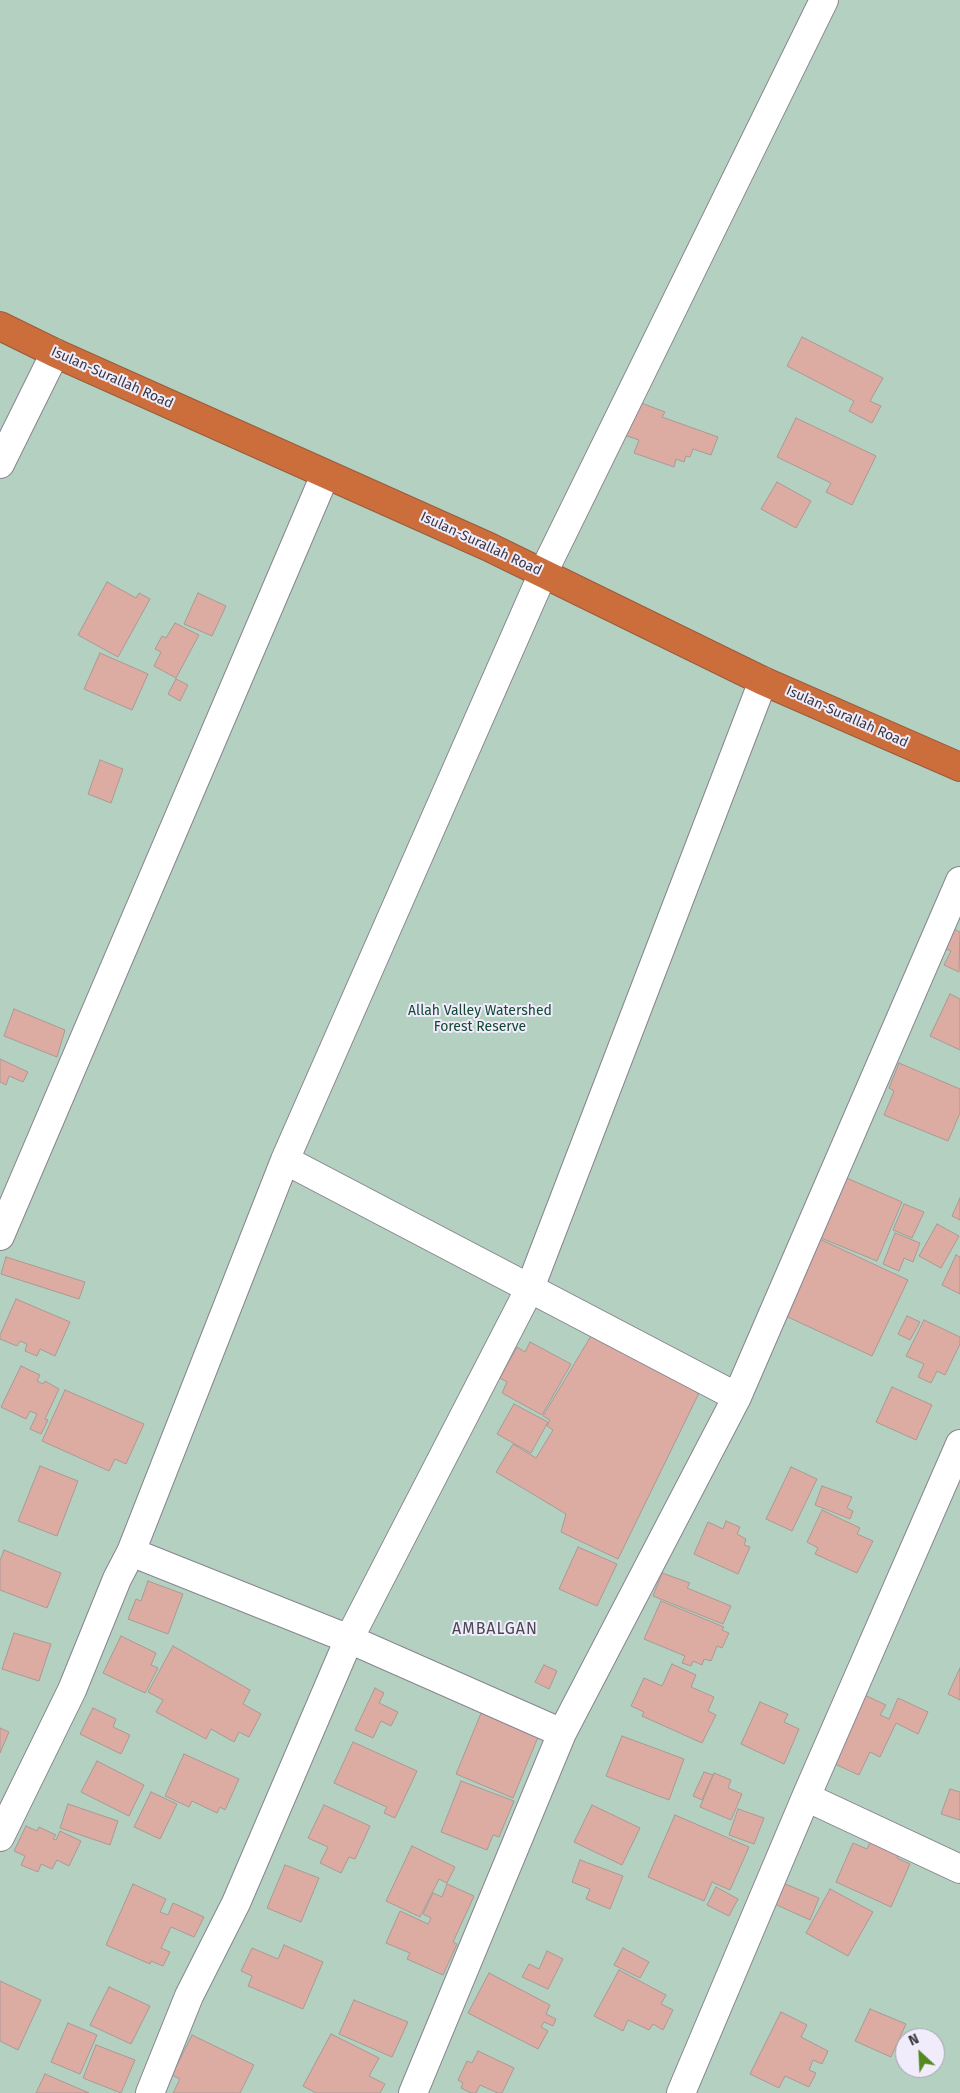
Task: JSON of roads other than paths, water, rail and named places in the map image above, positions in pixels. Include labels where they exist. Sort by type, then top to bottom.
[{"type":"highway","name":"Isulan-Surallah Road","points":[[0,326],[55,353],[543,573],[763,681],[960,767]]},
{"type":"street","points":[[0,1837],[72,1690],[114,1587],[131,1552],[285,1160],[543,573],[824,0]]},
{"type":"street","points":[[0,464],[55,353]]},
{"type":"street","points":[[0,1236],[325,475]]},
{"type":"street","points":[[150,2093],[189,1996],[236,1903],[349,1640],[530,1288],[763,681]]},
{"type":"street","points":[[414,2093],[562,1733],[738,1397],[960,881]]},
{"type":"street","points":[[285,1160],[738,1397]]},
{"type":"street","points":[[681,2093],[806,1797],[960,1444]]},
{"type":"street","points":[[131,1552],[349,1640],[562,1733]]},
{"type":"street","points":[[806,1797],[960,1869]]},
{"type":"district","name":"AMBALGAN","points":[[495,1630]]},
{"type":"park label","name":"Allah Valley Watershed Forest Reserve","points":[[480,1020]]}]
